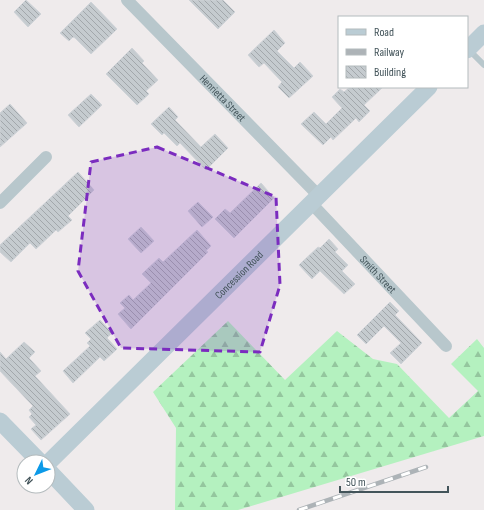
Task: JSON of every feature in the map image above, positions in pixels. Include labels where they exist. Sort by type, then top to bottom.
[{"type":"street","name":"Henrietta Street","points":[[127,0],[315,199]]},
{"type":"street","points":[[468,48],[484,33]]},
{"type":"street","name":"Concession Road","points":[[56,455],[428,88]]},
{"type":"street","points":[[0,203],[46,157]]},
{"type":"street","name":"Smith Street","points":[[315,199],[446,346]]},
{"type":"street","points":[[0,420],[32,454]]},
{"type":"street","points":[[56,478],[86,510]]},
{"type":"lane","points":[[468,50],[484,65]]},
{"type":"highlighted area","points":[[157,147],[276,197],[280,285],[260,352],[121,348],[78,271],[91,162]]},
{"type":"green space","points":[[228,321],[285,380],[337,331],[373,359],[397,364],[449,418],[478,391],[451,364],[477,339],[484,348],[484,436],[238,510],[175,510],[176,428],[153,392]]},
{"type":"building","points":[[26,0],[41,14],[28,27],[14,12]]},
{"type":"building","points":[[189,0],[223,0],[235,12],[218,29]]},
{"type":"building","points":[[91,2],[117,29],[91,54],[75,38],[73,37],[69,41],[60,33]]},
{"type":"building","points":[[274,30],[285,43],[277,51],[294,68],[300,62],[313,76],[289,98],[278,87],[282,82],[264,63],[259,67],[248,55]]},
{"type":"building","points":[[132,48],[144,61],[142,63],[158,80],[146,91],[149,94],[137,105],[106,74]]},
{"type":"building","points":[[349,88],[382,88],[364,105],[370,111],[359,122],[356,118],[333,140],[331,137],[323,145],[301,124],[314,112],[326,124],[342,108],[332,97],[340,89],[344,92]]},
{"type":"building","points":[[91,94],[102,105],[79,127],[68,115]]},
{"type":"building","points":[[10,104],[27,123],[0,147],[0,113]]},
{"type":"building","points":[[169,107],[178,117],[175,120],[201,147],[215,134],[228,148],[206,170],[180,143],[177,146],[164,133],[162,135],[151,124]]},
{"type":"building","points":[[78,172],[94,190],[68,216],[72,220],[58,232],[56,230],[36,249],[30,243],[11,262],[0,252],[0,245]]},
{"type":"building","points":[[261,183],[274,198],[234,238],[215,219],[225,209],[230,213]]},
{"type":"building","points":[[198,202],[213,217],[202,227],[188,211]]},
{"type":"building","points":[[141,227],[154,241],[141,253],[128,239]]},
{"type":"building","points":[[197,230],[211,246],[206,251],[208,252],[131,329],[118,314],[125,308],[120,303],[129,295],[133,300],[151,283],[142,274],[159,258],[163,262]]},
{"type":"building","points":[[329,239],[338,249],[335,252],[348,265],[342,271],[355,284],[344,294],[320,271],[312,279],[299,265]]},
{"type":"building","points":[[390,302],[399,311],[395,315],[422,343],[401,364],[390,353],[401,343],[384,326],[366,344],[357,335]]},
{"type":"building","points":[[100,320],[112,333],[107,338],[117,349],[104,361],[100,357],[73,383],[63,371],[90,346],[87,343],[91,339],[85,333]]},
{"type":"building","points":[[24,342],[35,352],[29,358],[41,371],[35,376],[70,414],[41,440],[31,429],[36,425],[29,417],[32,414],[29,410],[33,406],[0,371],[0,352],[6,359]]},
{"type":"railway","points":[[299,510],[426,467]]}]
